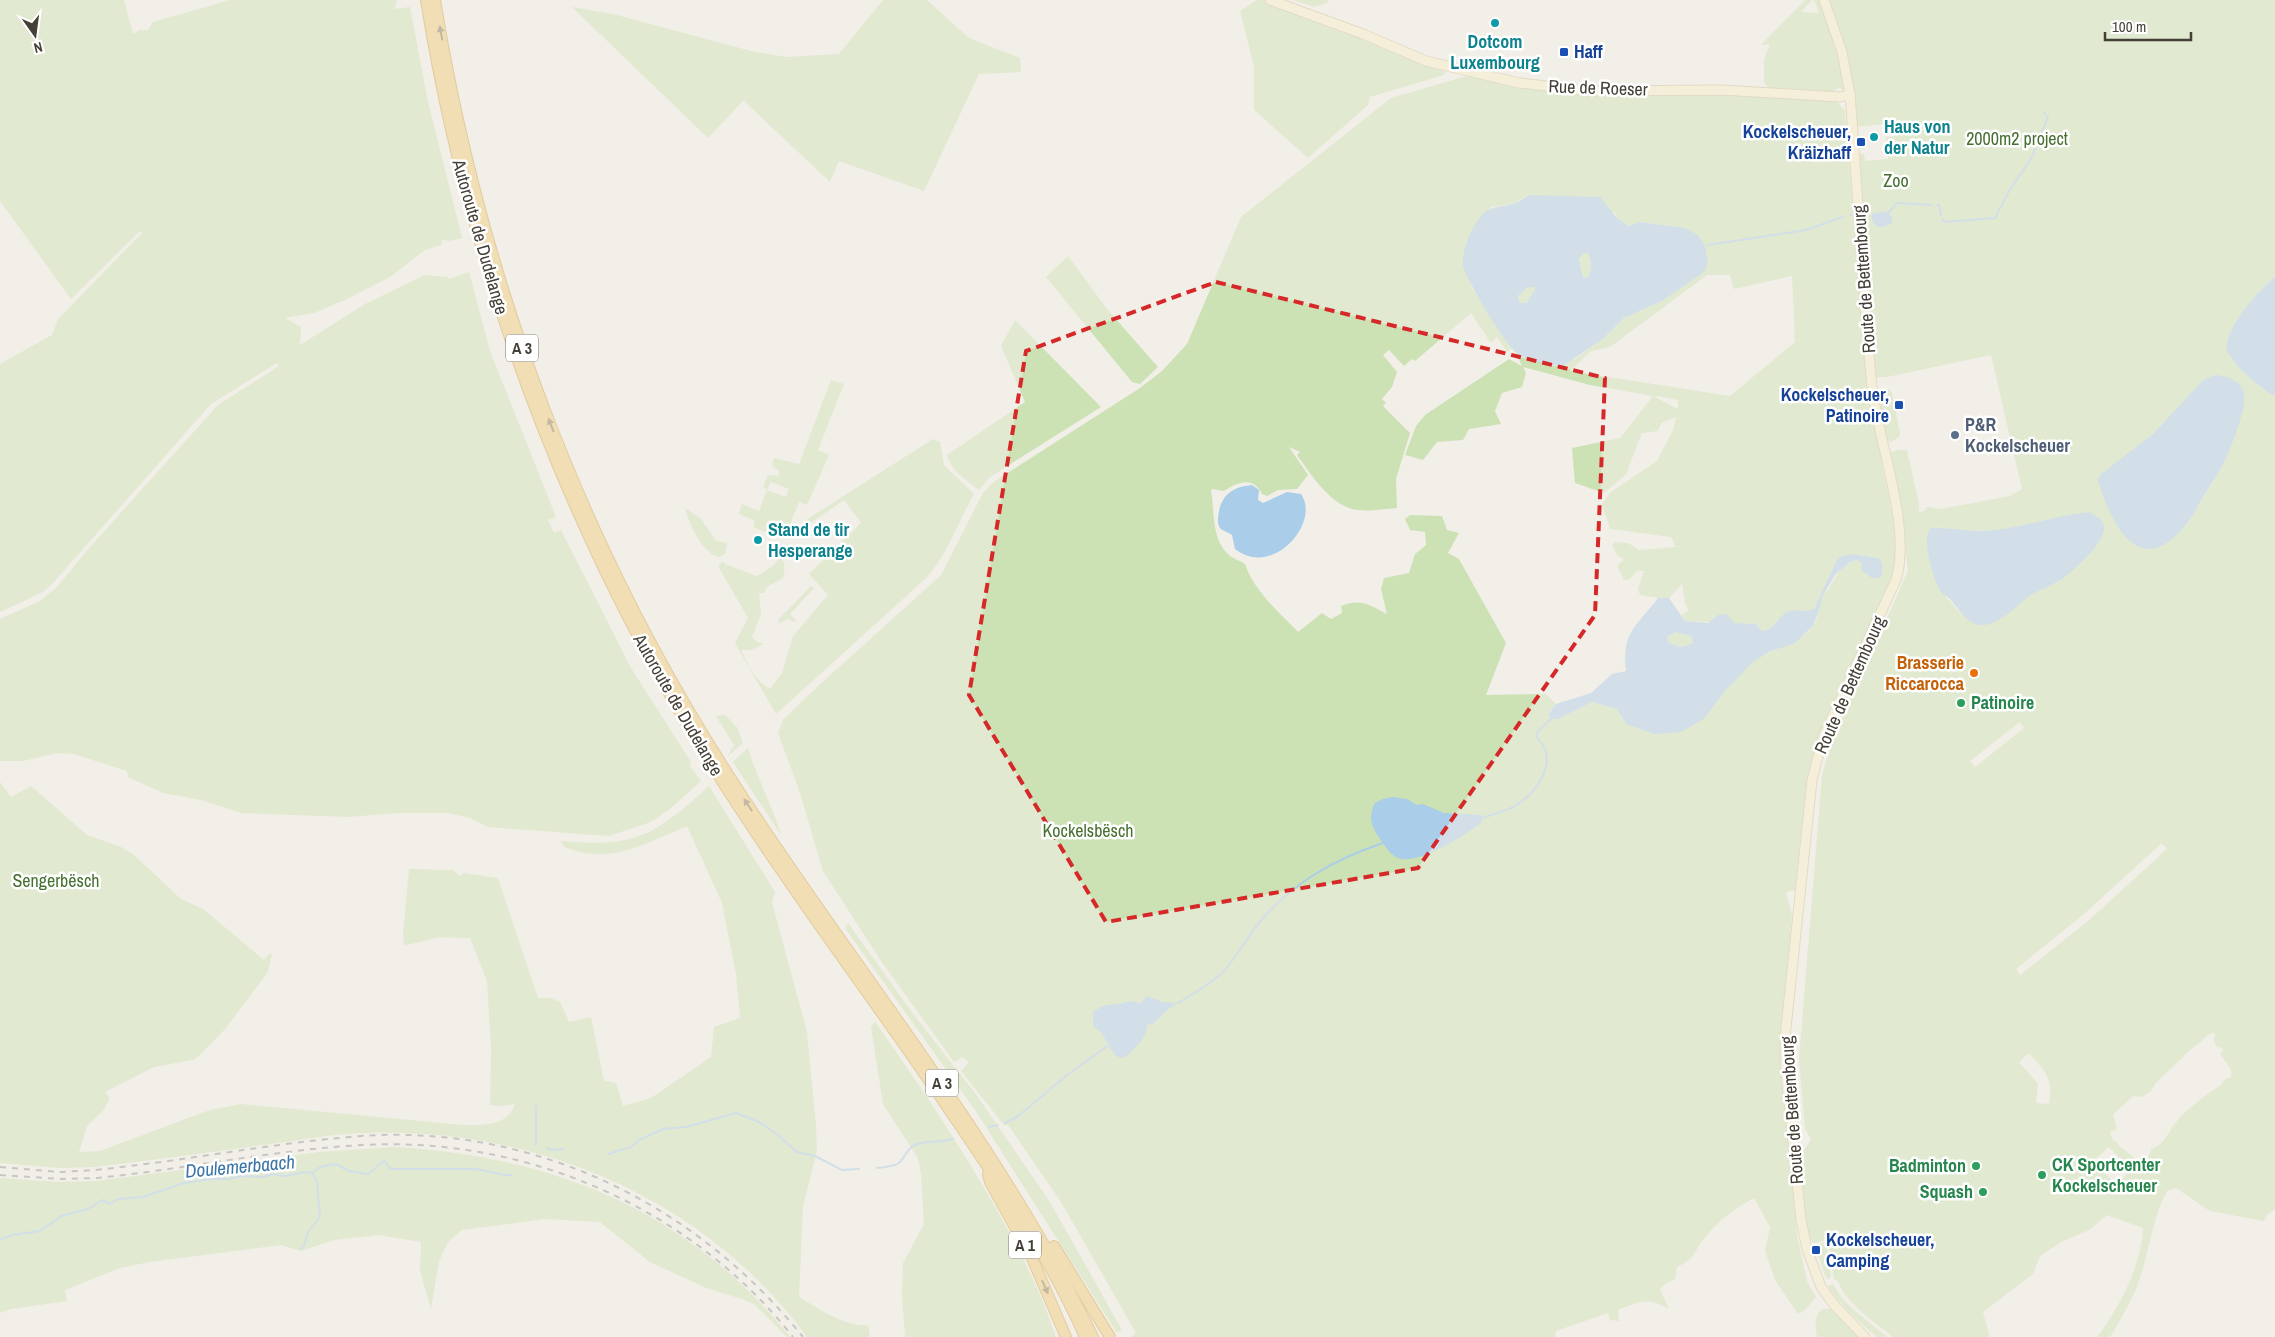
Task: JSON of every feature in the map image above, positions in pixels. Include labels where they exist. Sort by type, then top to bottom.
[{"type":"highway","name":"Autoroute de Dudelange","points":[[426,0],[451,130],[466,192],[490,276],[537,416],[602,564],[659,676],[725,786],[986,1164],[1038,1249],[1085,1337]]},
{"type":"highway","name":"Autoroute de Dudelange","points":[[435,0],[461,137],[506,302],[568,468],[613,568],[669,674],[728,775],[794,875],[968,1122],[1035,1227],[1070,1289],[1093,1337]]},
{"type":"highway","name":"A 1","points":[[986,1164],[990,1182],[1032,1258],[1066,1337]]},
{"type":"highway","name":"A 3","points":[[1035,1227],[1050,1239],[1110,1337]]},
{"type":"highway","name":"A 3","points":[[1070,1289],[1097,1337]]},
{"type":"main road","name":"Rue de Roeser","points":[[1270,0],[1364,34],[1426,61],[1519,83],[1591,91],[1722,90],[1839,97],[1850,95]]},
{"type":"main road","name":"Route de Bettembourg","points":[[1824,0],[1842,52],[1850,95],[1872,388],[1898,518],[1902,556],[1896,580],[1823,737],[1812,780],[1786,1028],[1785,1056],[1801,1220],[1806,1245],[1821,1287],[1835,1306],[1865,1337]]},
{"type":"main road","name":"Route de Bettembourg","points":[[1852,1324],[1873,1337]]},
{"type":"highlighted area","points":[[1216,282],[1605,378],[1595,615],[1418,868],[1106,922],[969,695],[1026,351]]},
{"type":"green space","points":[[0,0],[124,0],[133,34],[139,30],[148,30],[153,22],[230,0],[397,0],[395,9],[410,7],[428,102],[462,238],[448,241],[443,239],[441,245],[425,250],[390,277],[347,299],[314,313],[285,318],[301,327],[300,345],[365,304],[425,275],[448,277],[449,279],[469,272],[490,351],[556,517],[548,520],[554,533],[561,530],[631,668],[691,762],[690,766],[701,781],[671,808],[648,823],[609,836],[488,827],[470,818],[448,813],[398,813],[348,817],[241,813],[201,800],[163,793],[128,777],[127,771],[74,754],[58,753],[23,761],[0,761],[0,619],[40,601],[56,588],[90,547],[218,405],[279,366],[277,363],[211,404],[53,583],[43,592],[0,612],[0,364],[52,335],[58,319],[142,233],[140,231],[71,299],[0,201]]},
{"type":"green space","points":[[883,0],[927,0],[969,38],[1020,58],[1021,72],[979,74],[924,191],[839,161],[830,182],[744,101],[765,78],[708,138],[572,7],[613,14],[751,51],[786,57],[839,54]]},
{"type":"green space","points":[[1257,0],[1264,0],[1277,7],[1353,33],[1445,72],[1444,75],[1370,97],[1368,105],[1308,158],[1254,110],[1254,67],[1240,11]]},
{"type":"green space","points":[[1293,0],[1328,0],[1327,3],[1314,7]]},
{"type":"green space","points":[[1805,0],[1812,0],[1801,12],[1819,13],[1814,0],[1819,0],[1834,44],[1845,89],[1842,90],[1839,87],[1834,92],[1768,88],[1764,82],[1764,60],[1770,44],[1761,45]]},
{"type":"green space","points":[[1828,0],[2275,0],[2275,277],[2260,291],[2234,324],[2227,346],[2229,354],[2243,371],[2271,395],[2275,395],[2275,1209],[2268,1214],[2264,1221],[2210,1211],[2176,1188],[2167,1191],[2155,1221],[2138,1283],[2110,1337],[2097,1337],[2114,1313],[2134,1271],[2143,1228],[2107,1215],[2089,1230],[2061,1242],[2040,1256],[2033,1274],[1983,1312],[1990,1337],[1893,1337],[1860,1311],[1845,1295],[1837,1280],[1834,1280],[1828,1240],[1814,1243],[1808,1236],[1799,1159],[1811,1139],[1805,1129],[1799,1059],[1822,775],[1832,741],[1908,571],[1902,519],[1889,454],[1896,450],[1907,450],[1919,504],[1919,512],[1925,511],[1927,507],[1941,509],[2010,496],[2022,489],[1991,355],[1887,377],[1875,377],[1858,154],[1864,154],[1865,161],[1888,159],[1886,137],[1895,136],[1894,123],[1856,127],[1846,50]],"holes":[[[2202,381],[2243,409],[2224,463],[2188,523],[2165,544],[2133,452],[2153,434]],[[2089,512],[2059,582],[2028,595],[1962,615],[1942,592],[1935,527],[1962,531],[2001,530]],[[2020,722],[2024,728],[1975,767],[1970,761]],[[2162,843],[2167,849],[2088,921],[2020,975],[2016,969],[2084,914]],[[2211,1033],[2215,1033],[2214,1041],[2217,1047],[2222,1048],[2223,1051],[2220,1054],[2231,1069],[2231,1077],[2224,1080],[2221,1085],[2187,1111],[2163,1141],[2151,1149],[2148,1159],[2139,1161],[2119,1146],[2117,1142],[2113,1141],[2110,1132],[2117,1129],[2113,1115],[2133,1096],[2142,1097],[2151,1091],[2155,1084],[2188,1052]],[[2029,1053],[2040,1065],[2049,1081],[2049,1104],[2036,1103],[2038,1084],[2019,1062]],[[2109,1147],[2131,1170],[2116,1185],[2093,1161]]]},
{"type":"green space","name":"Kockelsbësch","points":[[1470,75],[1518,86],[1722,93],[1836,100],[1845,111],[1867,389],[1898,544],[1894,573],[1818,736],[1807,777],[1795,890],[1786,892],[1792,915],[1780,1041],[1781,1065],[1797,1235],[1807,1281],[1816,1297],[1804,1311],[1798,1314],[1775,1280],[1765,1251],[1770,1227],[1754,1198],[1720,1221],[1703,1240],[1693,1256],[1677,1267],[1675,1279],[1660,1289],[1669,1309],[1655,1303],[1638,1303],[1618,1310],[1619,1321],[1610,1320],[1608,1313],[1556,1331],[1555,1337],[1131,1337],[1136,1333],[1061,1202],[1008,1125],[1004,1125],[961,1071],[969,1062],[963,1057],[954,1062],[881,961],[823,871],[799,790],[778,733],[783,720],[941,575],[983,493],[992,483],[1140,388],[1162,371],[1187,344],[1241,217],[1391,98]],"holes":[[[1529,195],[1615,213],[1617,218],[1629,226],[1640,222],[1685,228],[1662,301],[1624,318],[1603,339],[1575,359],[1555,366],[1517,355],[1522,366],[1509,359],[1425,415],[1416,426],[1405,455],[1423,460],[1437,442],[1463,440],[1469,429],[1501,424],[1495,411],[1502,393],[1522,387],[1526,373],[1523,367],[1590,385],[1653,396],[1620,438],[1572,448],[1575,483],[1604,493],[1626,474],[1642,433],[1658,431],[1661,423],[1676,417],[1673,430],[1657,461],[1611,492],[1602,504],[1610,529],[1671,537],[1676,547],[1639,550],[1628,543],[1615,542],[1612,545],[1617,555],[1624,559],[1617,566],[1624,580],[1629,580],[1637,571],[1644,571],[1638,589],[1640,595],[1669,598],[1682,584],[1685,603],[1689,610],[1681,616],[1685,621],[1756,624],[1762,631],[1767,630],[1787,612],[1814,609],[1828,581],[1853,554],[1878,558],[1862,564],[1858,560],[1844,567],[1823,596],[1815,623],[1807,633],[1793,643],[1761,656],[1754,661],[1727,688],[1704,719],[1626,724],[1617,709],[1592,702],[1558,719],[1548,713],[1556,704],[1546,694],[1486,695],[1506,643],[1459,559],[1448,553],[1459,533],[1447,530],[1442,516],[1410,515],[1405,519],[1410,530],[1425,532],[1426,545],[1415,554],[1409,573],[1384,578],[1381,589],[1387,614],[1365,604],[1348,604],[1341,606],[1342,613],[1331,619],[1322,613],[1298,632],[1261,592],[1254,583],[1245,564],[1230,556],[1223,548],[1216,533],[1211,490],[1224,491],[1245,482],[1254,485],[1262,494],[1267,496],[1278,490],[1297,489],[1308,475],[1289,447],[1300,452],[1297,455],[1313,478],[1333,499],[1341,504],[1360,510],[1397,508],[1396,479],[1410,433],[1383,406],[1386,403],[1382,399],[1392,387],[1397,372],[1383,355],[1389,350],[1404,366],[1412,359],[1415,361],[1471,313],[1491,343],[1497,337],[1507,352],[1513,348],[1472,288],[1463,263],[1467,240],[1491,207],[1513,204]],[[1707,275],[1730,275],[1734,289],[1792,276],[1795,342],[1730,396],[1570,371],[1591,351],[1610,347]],[[1655,397],[1678,400],[1678,409]]]},
{"type":"green space","points":[[1584,253],[1588,253],[1591,263],[1591,269],[1587,278],[1583,278],[1579,259]]},
{"type":"green space","points":[[1068,256],[1107,309],[1158,367],[1140,384],[1132,382],[1046,277]]},
{"type":"green space","points":[[1528,287],[1534,287],[1535,290],[1526,303],[1520,303],[1518,296]]},
{"type":"green space","points":[[1015,320],[1101,407],[990,477],[979,490],[956,471],[947,455],[1025,402],[1001,346]]},
{"type":"green space","points":[[831,380],[844,384],[818,450],[829,455],[807,505],[799,502],[786,535],[775,531],[773,535],[753,527],[755,521],[739,514],[742,504],[759,511],[767,490],[763,487],[768,475],[778,476],[780,472],[772,466],[774,458],[799,464]],"holes":[[[771,482],[789,489],[786,497],[767,490]]]},
{"type":"green space","points":[[1883,389],[1889,389],[1892,393],[1900,433],[1899,437],[1891,442],[1887,441],[1877,394]]},
{"type":"green space","points":[[933,439],[940,442],[944,465],[974,494],[940,561],[924,580],[776,714],[735,643],[748,618],[718,566],[723,561],[725,564],[757,576],[773,566],[780,557],[784,564],[783,578],[767,587],[764,593],[759,593],[761,614],[752,637],[757,642],[764,644],[751,650],[741,650],[756,677],[770,689],[782,673],[793,636],[828,595],[809,574],[861,523],[844,500],[809,524],[806,520]]},
{"type":"green space","points":[[685,508],[701,519],[716,541],[727,543],[725,554],[719,557],[707,550],[697,537]]},
{"type":"green space","points":[[811,586],[814,588],[790,614],[796,621],[788,619],[779,623],[778,620]]},
{"type":"green space","points":[[1676,632],[1691,636],[1693,643],[1682,647],[1669,643],[1667,637]]},
{"type":"green space","points":[[725,715],[737,727],[743,743],[727,757],[734,745],[716,716]]},
{"type":"green space","points":[[748,748],[773,813],[781,835],[733,762]]},
{"type":"green space","name":"Sengerbësch","points":[[0,782],[11,797],[31,786],[87,835],[121,847],[134,855],[181,899],[203,909],[264,960],[269,954],[272,954],[268,972],[225,1029],[201,1054],[193,1060],[154,1067],[105,1092],[110,1098],[103,1111],[87,1126],[79,1152],[100,1151],[210,1110],[241,1104],[463,1125],[494,1123],[507,1117],[515,1104],[490,1105],[491,1050],[487,981],[470,938],[441,937],[404,945],[403,934],[409,869],[452,870],[461,876],[463,873],[498,878],[538,998],[551,998],[560,1002],[569,1022],[591,1017],[604,1081],[616,1083],[623,1106],[651,1098],[711,1057],[714,1027],[740,1018],[736,974],[722,903],[687,826],[642,845],[611,853],[579,852],[563,846],[561,841],[587,843],[627,840],[658,827],[709,786],[775,892],[772,902],[807,1032],[817,1150],[803,1207],[799,1297],[842,1320],[859,1325],[868,1325],[870,1337],[807,1337],[766,1288],[719,1246],[667,1210],[611,1180],[552,1158],[490,1142],[427,1134],[363,1133],[95,1167],[60,1168],[0,1163]]},
{"type":"green space","points":[[848,923],[914,1015],[975,1093],[1050,1202],[1122,1330],[1117,1333],[975,1110],[845,928]]},
{"type":"green space","points":[[875,1022],[942,1120],[991,1200],[1032,1276],[1056,1337],[905,1337],[902,1296],[903,1263],[924,1224],[921,1174],[918,1158],[883,1104],[871,1027]]},
{"type":"green space","points":[[395,1147],[453,1153],[509,1163],[563,1178],[614,1198],[662,1224],[708,1255],[751,1293],[790,1337],[787,1337],[755,1305],[706,1288],[650,1262],[600,1222],[545,1219],[462,1230],[448,1242],[439,1261],[431,1309],[420,1271],[421,1242],[379,1235],[334,1240],[301,1251],[281,1245],[150,1262],[120,1268],[65,1290],[67,1301],[11,1309],[0,1313],[0,1178],[59,1182],[96,1181],[319,1152]]},
{"type":"green space","points":[[1826,1242],[1831,1277],[1828,1279],[1825,1276],[1815,1245]]},
{"type":"green space","points":[[1833,1284],[1842,1298],[1855,1311],[1887,1337],[1877,1337],[1850,1313],[1828,1286]]},
{"type":"green space","points":[[1823,1309],[1830,1309],[1859,1337],[1817,1337],[1816,1318]]},
{"type":"water","points":[[1529,195],[1600,197],[1617,218],[1629,226],[1640,222],[1685,228],[1698,235],[1705,246],[1708,262],[1704,272],[1662,301],[1624,318],[1603,339],[1563,366],[1528,359],[1513,350],[1497,327],[1478,297],[1463,265],[1467,240],[1483,214],[1490,209],[1519,202]],"holes":[[[1584,253],[1588,253],[1591,263],[1591,269],[1587,278],[1583,278],[1579,259]],[[1528,287],[1534,287],[1535,290],[1526,303],[1520,303],[1518,296]]]},
{"type":"water","points":[[1886,211],[1892,217],[1892,223],[1884,227],[1875,225],[1872,214]]},
{"type":"water","points":[[2275,277],[2275,395],[2271,395],[2238,366],[2229,354],[2227,346],[2234,324],[2260,291]]},
{"type":"water","points":[[2215,375],[2224,376],[2237,382],[2244,394],[2241,419],[2227,457],[2188,522],[2171,540],[2156,548],[2143,548],[2131,542],[2121,531],[2112,516],[2098,481],[2100,475],[2153,434],[2202,381]]},
{"type":"water","points":[[1252,485],[1259,490],[1258,500],[1263,503],[1287,492],[1301,494],[1305,506],[1304,519],[1299,532],[1290,543],[1278,552],[1264,557],[1250,556],[1235,549],[1232,535],[1221,529],[1218,524],[1219,510],[1224,498],[1238,488]]},
{"type":"water","points":[[2089,512],[2101,520],[2104,527],[2100,541],[2094,549],[2064,577],[2031,595],[2006,616],[1995,622],[1979,625],[1969,620],[1938,587],[1927,548],[1928,532],[1932,528],[1994,530]]},
{"type":"water","points":[[1853,554],[1878,558],[1882,563],[1882,574],[1879,578],[1872,578],[1861,570],[1862,564],[1858,560],[1850,562],[1835,575],[1822,597],[1813,626],[1795,643],[1769,652],[1753,662],[1725,691],[1704,719],[1681,732],[1654,734],[1626,724],[1617,709],[1592,702],[1558,719],[1551,719],[1548,714],[1556,704],[1591,693],[1612,674],[1626,671],[1625,658],[1628,638],[1637,623],[1658,598],[1669,598],[1685,621],[1708,623],[1718,615],[1727,614],[1734,623],[1756,624],[1762,631],[1767,630],[1787,612],[1814,609],[1837,560],[1842,556]],"holes":[[[1676,632],[1691,636],[1693,643],[1682,647],[1669,643],[1667,637]]]},
{"type":"water","points":[[1393,797],[1407,799],[1417,805],[1423,804],[1444,813],[1481,815],[1482,822],[1442,848],[1417,857],[1398,858],[1382,842],[1371,820],[1375,803]]},
{"type":"water","points":[[1147,996],[1162,1002],[1178,1003],[1167,1010],[1153,1024],[1148,1023],[1145,1035],[1127,1056],[1118,1057],[1111,1050],[1101,1033],[1093,1026],[1093,1012],[1104,1006],[1129,1001],[1141,1003]]},
{"type":"waterway","points":[[1942,219],[1945,222],[1995,218],[2009,191],[2031,159],[2048,117],[2044,113]]},
{"type":"waterway","points":[[1888,213],[1897,203],[1932,205]]},
{"type":"waterway","points":[[1937,205],[1939,205],[1941,215]]},
{"type":"waterway","points":[[1708,245],[1806,230],[1843,217]]},
{"type":"waterway","points":[[1482,818],[1518,804],[1533,791],[1544,773],[1546,764],[1546,754],[1543,745],[1536,737],[1538,731],[1551,719]]},
{"type":"waterway","points":[[1178,1003],[1222,973],[1261,920],[1274,906],[1302,883],[1316,873],[1348,857],[1383,843]]},
{"type":"waterway","name":"Doulemerbaach","points":[[1005,1123],[1017,1117],[1066,1076],[1107,1046]]},
{"type":"waterway","name":"Doulemerbaach","points":[[536,1106],[536,1145]]},
{"type":"waterway","name":"Doulemerbaach","points":[[608,1154],[631,1147],[639,1140],[663,1129],[686,1127],[736,1113],[759,1122],[778,1135],[797,1152],[815,1156],[842,1170],[859,1169]]},
{"type":"waterway","name":"Doulemerbaach","points":[[989,1127],[998,1125]]},
{"type":"waterway","name":"Doulemerbaach","points":[[877,1168],[898,1164],[910,1148],[915,1145],[953,1139]]},
{"type":"waterway","name":"Doulemerbaach","points":[[547,1148],[553,1150],[564,1149]]},
{"type":"waterway","name":"Doulemerbaach","points":[[0,1240],[12,1235],[40,1231],[61,1216],[88,1209],[102,1200],[110,1204],[118,1199],[143,1197],[184,1183],[211,1179],[312,1173],[320,1167],[336,1164],[349,1171],[368,1174],[384,1161],[391,1169],[476,1169],[512,1175]]},
{"type":"waterway","points":[[300,1249],[304,1246],[308,1232],[320,1217],[317,1182],[312,1173]]},
{"type":"railway","points":[[0,1167],[60,1172],[95,1170],[294,1143],[361,1136],[425,1136],[488,1144],[549,1159],[607,1182],[662,1212],[713,1248],[760,1290],[803,1337]]},
{"type":"railway","points":[[0,1175],[61,1179],[97,1178],[262,1155],[362,1145],[423,1145],[484,1153],[543,1168],[600,1189],[655,1217],[705,1251],[752,1291],[793,1337]]},
{"type":"place","name":"Dotcom Luxembourg","points":[[1495,23]]},
{"type":"place","name":"Haff","points":[[1564,52]]},
{"type":"place","name":"Haus von der Natur","points":[[1874,137]]},
{"type":"place","name":"Kockelscheuer, Kräizhaff","points":[[1861,142]]},
{"type":"place","name":"Kockelscheuer, Patinoire","points":[[1899,405]]},
{"type":"place","name":"P&R Kockelscheuer","points":[[1955,435]]},
{"type":"place","name":"Stand de tir Hesperange","points":[[758,540]]},
{"type":"place","name":"Brasserie Riccarocca","points":[[1974,673]]},
{"type":"place","name":"Patinoire","points":[[1961,703]]},
{"type":"place","name":"Badminton","points":[[1976,1166]]},
{"type":"place","name":"CK Sportcenter Kockelscheuer","points":[[2042,1175]]},
{"type":"place","name":"Squash","points":[[1983,1192]]},
{"type":"place","name":"Kockelscheuer, Camping","points":[[1816,1250]]},
{"type":"park label","name":"2000m2 project","points":[[2017,139]]},
{"type":"park label","name":"Zoo","points":[[1896,181]]}]
